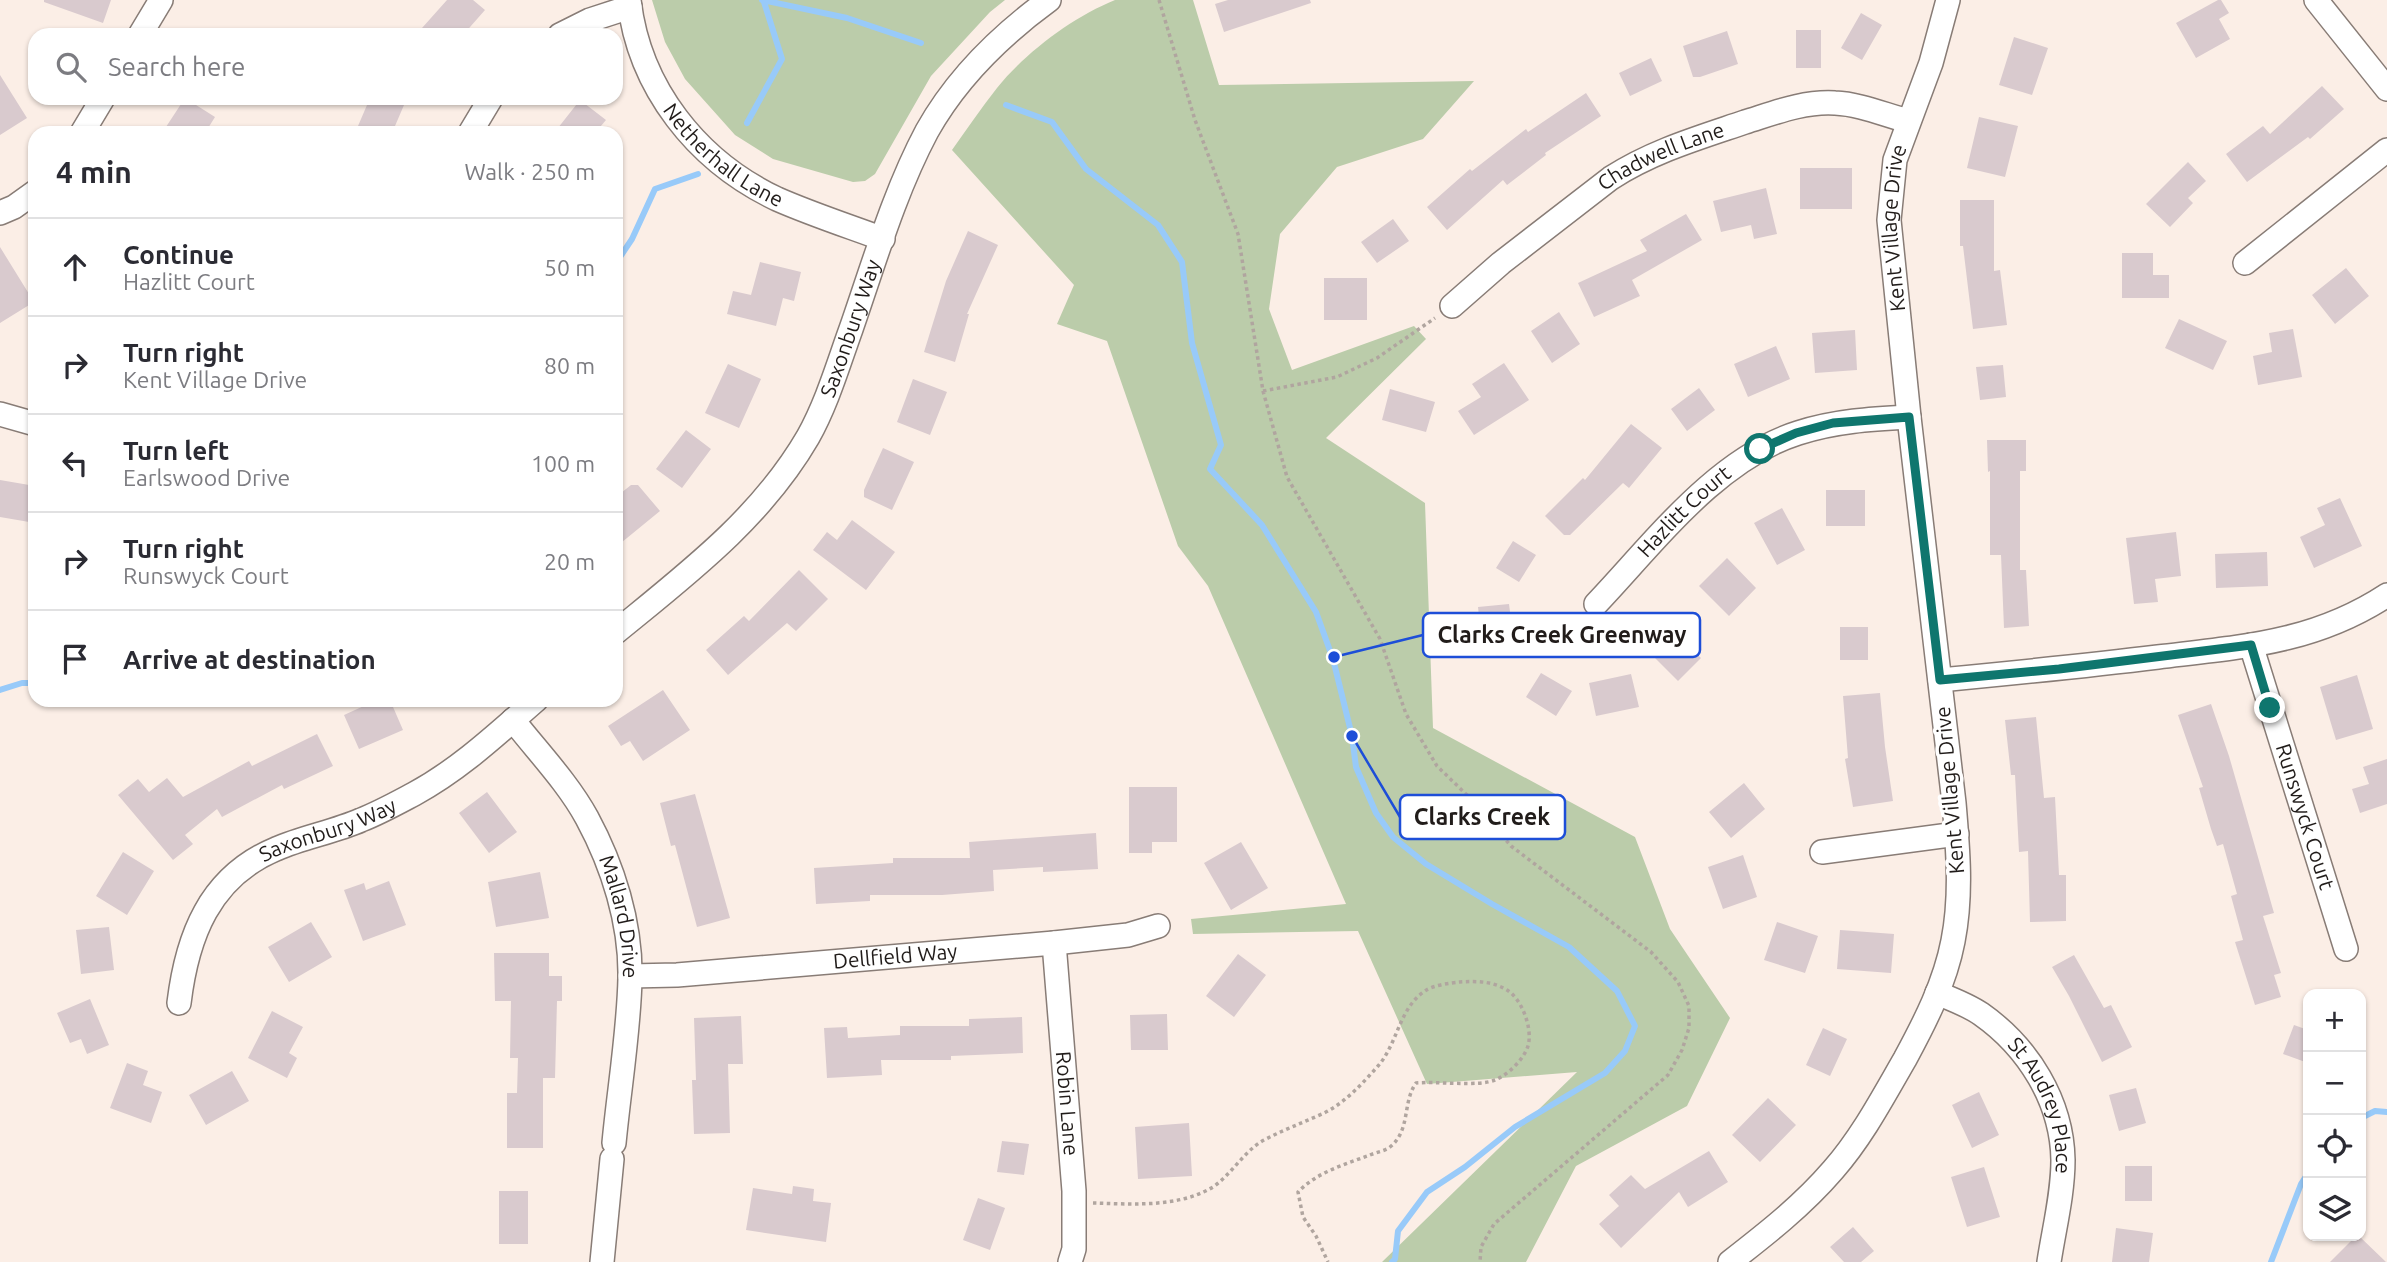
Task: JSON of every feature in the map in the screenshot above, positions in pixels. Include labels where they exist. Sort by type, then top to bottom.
[{"type":"street","points":[[144,28],[161,0]]},
{"type":"street","name":"Saxonbury Way","points":[[623,626],[738,529],[783,476],[809,436],[827,397],[906,176],[940,111],[990,49],[1049,0]]},
{"type":"street","name":"Kent Village Drive","points":[[1730,1262],[1799,1206],[1841,1160],[1887,1090],[1921,1030],[1937,993],[1953,940],[1959,898],[1957,834],[1889,219],[1895,160],[1931,63],[1948,0]]},
{"type":"street","points":[[2316,0],[2387,89]]},
{"type":"street","points":[[574,28],[630,4]]},
{"type":"street","name":"Netherhall Lane","points":[[630,4],[637,43],[658,91],[691,137],[740,177],[777,198],[883,239]]},
{"type":"street","name":"Chadwell Lane","points":[[1452,306],[1501,263],[1611,178],[1629,166],[1670,147],[1793,107],[1821,103],[1852,105],[1908,121]]},
{"type":"street","points":[[86,126],[99,105]]},
{"type":"street","points":[[474,126],[487,105]]},
{"type":"street","points":[[2245,263],[2387,150]]},
{"type":"street","points":[[0,213],[28,197]]},
{"type":"street","points":[[0,414],[28,422]]},
{"type":"street","name":"Hazlitt Court","points":[[1596,604],[1695,499],[1731,468],[1760,449],[1796,433],[1833,423],[1909,417]]},
{"type":"street","points":[[1940,680],[2059,669],[2251,645],[2300,636],[2351,617],[2387,596]]},
{"type":"street","name":"Runswyck Court","points":[[2251,645],[2346,949]]},
{"type":"street","name":"Saxonbury Way","points":[[179,1003],[183,967],[197,926],[213,900],[233,876],[276,849],[361,820],[415,794],[456,768],[528,707]]},
{"type":"street","name":"Mallard Drive","points":[[513,720],[578,802],[605,856],[619,897],[626,930],[630,976],[602,1262]]},
{"type":"street","points":[[1822,852],[1957,834]]},
{"type":"street","name":"Dellfield Way","points":[[630,976],[677,975],[1054,943],[1128,935],[1158,926]]},
{"type":"street","name":"Robin Lane","points":[[1054,943],[1074,1202],[1074,1249],[1070,1262]]},
{"type":"street","name":"St Audrey Place","points":[[1937,993],[1979,1013],[2004,1032],[2024,1055],[2049,1095],[2059,1127],[2063,1158],[2061,1190],[2049,1262]]},
{"type":"path","points":[[1159,0],[1195,120],[1238,234],[1263,391],[1287,477],[1380,639],[1406,714],[1437,766],[1470,798],[1510,846],[1651,951],[1678,982],[1689,1006],[1689,1028],[1682,1050],[1668,1074],[1493,1224],[1481,1247],[1480,1262]]},
{"type":"path","points":[[1263,391],[1337,377],[1377,358],[1452,306]]},
{"type":"path","points":[[1074,1202],[1151,1203],[1184,1199],[1213,1187],[1260,1142],[1291,1126],[1324,1114],[1350,1096],[1381,1063],[1409,1004],[1427,989],[1457,982],[1488,981],[1509,990],[1523,1009],[1528,1045],[1520,1060],[1508,1072],[1495,1080],[1470,1083],[1416,1083],[1409,1094],[1403,1132],[1389,1149],[1320,1175],[1307,1182],[1298,1192],[1303,1216],[1328,1262]]},
{"type":"green space","points":[[652,0],[1005,0],[990,12],[931,76],[875,174],[865,181],[853,182],[773,159],[735,135],[685,79],[665,42]]},
{"type":"green space","points":[[1115,0],[1193,0],[1219,85],[1474,81],[1423,139],[1337,167],[1280,234],[1269,309],[1292,370],[1414,326],[1426,339],[1326,438],[1425,503],[1433,728],[1635,837],[1670,929],[1730,1018],[1687,1106],[1576,1166],[1526,1262],[1382,1262],[1577,1072],[1427,1084],[1358,931],[1193,934],[1191,919],[1346,904],[1208,586],[1178,546],[1107,341],[1057,324],[1074,285],[952,150],[997,88],[1022,61],[1067,26]]},
{"type":"building","points":[[44,0],[111,0],[103,23]]},
{"type":"building","points":[[447,0],[473,0],[485,10],[469,28],[422,28]]},
{"type":"building","points":[[1228,0],[1310,0],[1311,3],[1224,32],[1215,4]]},
{"type":"building","points":[[2221,0],[2229,13],[2219,19],[2230,39],[2196,58],[2176,23]]},
{"type":"building","points":[[1861,13],[1882,25],[1862,60],[1841,48]]},
{"type":"building","points":[[1796,30],[1821,30],[1821,68],[1796,68]]},
{"type":"building","points":[[1727,31],[1738,64],[1693,77],[1683,46]]},
{"type":"building","points":[[2014,37],[2048,48],[2032,95],[1999,85]]},
{"type":"building","points":[[1651,58],[1662,81],[1630,96],[1619,73]]},
{"type":"building","points":[[0,75],[27,118],[0,135]]},
{"type":"building","points":[[2322,86],[2344,109],[2310,139],[2308,137],[2247,182],[2226,154],[2263,126],[2270,134]]},
{"type":"building","points":[[1586,93],[1601,116],[1545,153],[1546,155],[1507,185],[1503,180],[1447,230],[1427,207],[1470,169],[1472,171],[1526,129],[1528,132]]},
{"type":"building","points":[[180,105],[196,105],[215,117],[209,126],[167,126]]},
{"type":"building","points":[[367,105],[404,105],[395,126],[358,126]]},
{"type":"building","points":[[576,105],[586,105],[606,120],[601,126],[560,126]]},
{"type":"building","points":[[1979,117],[2018,126],[2005,177],[1967,168]]},
{"type":"building","points":[[2188,162],[2206,181],[2188,198],[2193,203],[2170,227],[2146,204]]},
{"type":"building","points":[[1800,168],[1852,168],[1852,209],[1800,209]]},
{"type":"building","points":[[1766,188],[1777,234],[1754,239],[1751,225],[1721,232],[1713,201]]},
{"type":"building","points":[[1960,200],[1994,200],[1994,271],[2000,270],[2007,325],[1973,329],[1963,246],[1960,246]]},
{"type":"building","points":[[1686,214],[1702,240],[1632,280],[1640,296],[1594,317],[1578,283],[1647,251],[1640,240]]},
{"type":"building","points":[[1393,219],[1409,241],[1377,263],[1361,242]]},
{"type":"building","points":[[968,231],[998,245],[967,314],[955,362],[924,352],[946,281]]},
{"type":"building","points":[[0,247],[28,292],[28,306],[0,323]]},
{"type":"building","points":[[2122,253],[2153,253],[2153,275],[2169,275],[2169,298],[2122,298]]},
{"type":"building","points":[[760,262],[801,272],[794,301],[783,298],[776,326],[727,314],[733,291],[751,295]]},
{"type":"building","points":[[2346,268],[2369,296],[2335,324],[2312,295]]},
{"type":"building","points":[[1324,278],[1367,278],[1367,320],[1324,320]]},
{"type":"building","points":[[1559,312],[1580,344],[1552,363],[1531,331]]},
{"type":"building","points":[[2179,319],[2227,341],[2213,370],[2165,348]]},
{"type":"building","points":[[2293,329],[2302,377],[2258,385],[2253,356],[2272,352],[2269,333]]},
{"type":"building","points":[[1855,330],[1857,370],[1815,373],[1812,333]]},
{"type":"building","points":[[1776,346],[1790,379],[1748,397],[1734,364]]},
{"type":"building","points":[[1504,363],[1529,400],[1474,435],[1458,411],[1481,397],[1472,384]]},
{"type":"building","points":[[728,364],[761,379],[739,428],[705,413]]},
{"type":"building","points":[[2003,365],[2006,397],[1980,400],[1976,367]]},
{"type":"building","points":[[913,379],[947,392],[930,435],[897,422]]},
{"type":"building","points":[[1699,388],[1715,410],[1687,431],[1671,409]]},
{"type":"building","points":[[1390,389],[1435,402],[1426,432],[1382,420]]},
{"type":"building","points":[[1631,424],[1662,448],[1629,488],[1623,483],[1570,535],[1564,535],[1545,516],[1583,478],[1585,480]]},
{"type":"building","points":[[686,430],[711,449],[682,488],[656,469]]},
{"type":"building","points":[[1987,440],[2026,440],[2026,471],[2020,471],[2020,570],[2026,570],[2029,626],[2004,628],[2001,555],[1990,555],[1990,471],[1988,472]]},
{"type":"building","points":[[883,448],[914,462],[892,510],[864,497],[864,490]]},
{"type":"building","points":[[0,480],[28,485],[28,522],[0,517]]},
{"type":"building","points":[[631,485],[638,485],[660,511],[623,541],[623,491]]},
{"type":"building","points":[[1826,490],[1865,490],[1865,526],[1826,526]]},
{"type":"building","points":[[2340,498],[2362,546],[2314,568],[2300,537],[2325,525],[2317,508]]},
{"type":"building","points":[[1782,508],[1805,550],[1777,565],[1754,523]]},
{"type":"building","points":[[852,520],[895,552],[866,590],[813,550],[827,532],[837,540]]},
{"type":"building","points":[[2176,532],[2181,576],[2155,579],[2158,602],[2134,604],[2126,538]]},
{"type":"building","points":[[1513,541],[1536,555],[1519,582],[1496,568]]},
{"type":"building","points":[[2267,552],[2268,586],[2216,588],[2215,554]]},
{"type":"building","points":[[1727,558],[1756,588],[1729,616],[1699,586]]},
{"type":"building","points":[[799,570],[828,599],[796,631],[787,623],[728,675],[706,650],[744,616],[749,621]]},
{"type":"building","points":[[1509,604],[1515,650],[1483,654],[1478,607]]},
{"type":"building","points":[[1840,627],[1868,627],[1868,660],[1840,660]]},
{"type":"building","points":[[1677,635],[1701,658],[1678,681],[1654,657]]},
{"type":"building","points":[[1541,673],[1572,691],[1556,716],[1526,697]]},
{"type":"building","points":[[1631,674],[1639,707],[1596,716],[1589,683]]},
{"type":"building","points":[[2357,675],[2373,729],[2336,740],[2320,687]]},
{"type":"building","points":[[663,690],[690,730],[643,761],[630,741],[621,746],[608,726]]},
{"type":"building","points":[[1880,693],[1893,801],[1853,807],[1845,759],[1848,758],[1843,696]]},
{"type":"building","points":[[2211,704],[2229,756],[2274,913],[2263,916],[2281,973],[2274,975],[2281,997],[2255,1005],[2235,942],[2243,940],[2231,896],[2237,894],[2223,844],[2217,846],[2211,829],[2199,788],[2203,787],[2178,715]]},
{"type":"building","points":[[362,707],[393,707],[403,730],[359,749],[344,715]]},
{"type":"building","points":[[2036,717],[2044,798],[2055,797],[2059,875],[2066,875],[2066,921],[2030,922],[2028,851],[2019,852],[2015,775],[2011,775],[2005,720]]},
{"type":"building","points":[[317,734],[333,766],[284,789],[282,785],[222,817],[217,809],[185,835],[193,844],[173,860],[118,795],[138,779],[149,792],[167,778],[183,797],[249,761],[252,766]]},
{"type":"building","points":[[2387,759],[2387,804],[2360,813],[2352,789],[2369,784],[2363,767]]},
{"type":"building","points":[[1744,783],[1765,809],[1731,838],[1709,812]]},
{"type":"building","points":[[1129,787],[1177,787],[1177,842],[1152,842],[1152,853],[1129,853]]},
{"type":"building","points":[[487,792],[517,832],[489,853],[459,813]]},
{"type":"building","points":[[695,794],[730,918],[697,927],[675,845],[671,846],[660,803]]},
{"type":"building","points":[[1096,833],[1098,869],[1043,872],[1043,867],[993,870],[994,891],[942,895],[870,895],[870,901],[816,904],[814,868],[893,863],[893,858],[970,858],[969,842]]},
{"type":"building","points":[[1241,842],[1268,888],[1231,910],[1204,863]]},
{"type":"building","points":[[123,852],[154,871],[127,915],[96,896]]},
{"type":"building","points":[[1743,855],[1757,897],[1723,909],[1708,867]]},
{"type":"building","points":[[540,872],[549,918],[496,927],[488,882]]},
{"type":"building","points":[[389,881],[406,925],[363,941],[344,890],[364,883],[366,890]]},
{"type":"building","points":[[311,922],[332,957],[289,982],[268,947]]},
{"type":"building","points":[[1777,922],[1818,936],[1805,973],[1764,960]]},
{"type":"building","points":[[109,927],[114,970],[81,974],[76,930]]},
{"type":"building","points":[[1840,930],[1894,934],[1891,973],[1837,969]]},
{"type":"building","points":[[494,953],[549,953],[549,976],[562,976],[562,1001],[557,1001],[555,1078],[543,1078],[543,1148],[507,1148],[507,1093],[517,1093],[518,1058],[510,1058],[511,1001],[495,1001]]},
{"type":"building","points":[[1238,954],[1266,975],[1234,1017],[1206,996]]},
{"type":"building","points":[[2074,955],[2104,1008],[2111,1005],[2132,1047],[2102,1062],[2052,967]]},
{"type":"building","points":[[90,999],[109,1045],[87,1054],[81,1039],[70,1043],[57,1013]]},
{"type":"building","points":[[272,1011],[303,1027],[289,1053],[297,1058],[287,1078],[248,1058]]},
{"type":"building","points":[[1167,1014],[1168,1050],[1131,1050],[1130,1015]]},
{"type":"building","points":[[741,1016],[743,1064],[728,1064],[730,1133],[694,1134],[694,1018]]},
{"type":"building","points":[[1022,1017],[1023,1053],[951,1056],[951,1060],[881,1060],[882,1075],[827,1078],[824,1028],[847,1027],[848,1038],[900,1035],[900,1026],[969,1026],[969,1019]]},
{"type":"building","points":[[2294,1025],[2303,1028],[2303,1061],[2283,1054]]},
{"type":"building","points":[[1823,1028],[1847,1039],[1830,1076],[1806,1065]]},
{"type":"building","points":[[127,1063],[148,1071],[143,1085],[162,1092],[151,1123],[110,1108]]},
{"type":"building","points":[[232,1071],[249,1101],[206,1125],[189,1095]]},
{"type":"building","points":[[2136,1088],[2146,1123],[2119,1131],[2109,1095]]},
{"type":"building","points":[[1979,1092],[1999,1135],[1972,1148],[1952,1105]]},
{"type":"building","points":[[1768,1098],[1796,1125],[1760,1162],[1732,1135]]},
{"type":"building","points":[[1189,1123],[1192,1176],[1138,1179],[1135,1127]]},
{"type":"building","points":[[1002,1141],[1029,1144],[1024,1175],[997,1172]]},
{"type":"building","points":[[1709,1151],[1728,1182],[1688,1207],[1679,1192],[1621,1248],[1599,1224],[1619,1206],[1609,1195],[1631,1175],[1645,1189]]},
{"type":"building","points":[[2125,1166],[2152,1166],[2152,1201],[2125,1201]]},
{"type":"building","points":[[1984,1167],[2000,1217],[1967,1227],[1951,1177]]},
{"type":"building","points":[[793,1186],[814,1189],[813,1201],[831,1203],[826,1242],[746,1230],[753,1188],[792,1194]]},
{"type":"building","points":[[499,1191],[528,1191],[528,1244],[499,1244]]},
{"type":"building","points":[[978,1198],[1005,1208],[990,1250],[963,1240]]},
{"type":"building","points":[[1853,1227],[1874,1251],[1861,1262],[1844,1262],[1830,1247]]},
{"type":"building","points":[[2116,1228],[2153,1233],[2149,1262],[2112,1262]]},
{"type":"building","points":[[2351,1241],[2364,1241],[2386,1262],[2330,1262]]},
{"type":"waterway","points":[[762,0],[847,18],[921,43]]},
{"type":"waterway","points":[[747,123],[782,59],[764,2]]},
{"type":"waterway","points":[[1006,105],[1052,122],[1086,169],[1158,225],[1182,262],[1192,343],[1221,445],[1210,469],[1262,525],[1316,612],[1333,659],[1352,736],[1356,767],[1376,813],[1393,837],[1426,864],[1569,947],[1617,991],[1635,1026],[1625,1051],[1605,1073],[1515,1127],[1465,1167],[1427,1192],[1398,1231],[1395,1259],[1392,1262]]},
{"type":"waterway","points":[[623,252],[655,189],[698,174]]},
{"type":"waterway","points":[[0,690],[28,683]]},
{"type":"waterway","points":[[2366,1116],[2375,1111],[2387,1112]]},
{"type":"waterway","points":[[2271,1262],[2305,1178]]},
{"type":"place","name":"Clarks Creek Greenway","points":[[1334,657]]},
{"type":"place","name":"Clarks Creek","points":[[1352,736]]},
{"type":"route","points":[[1760,449],[1796,433],[1833,423],[1909,417],[1940,680],[2059,669],[2251,645],[2270,708]]}]
